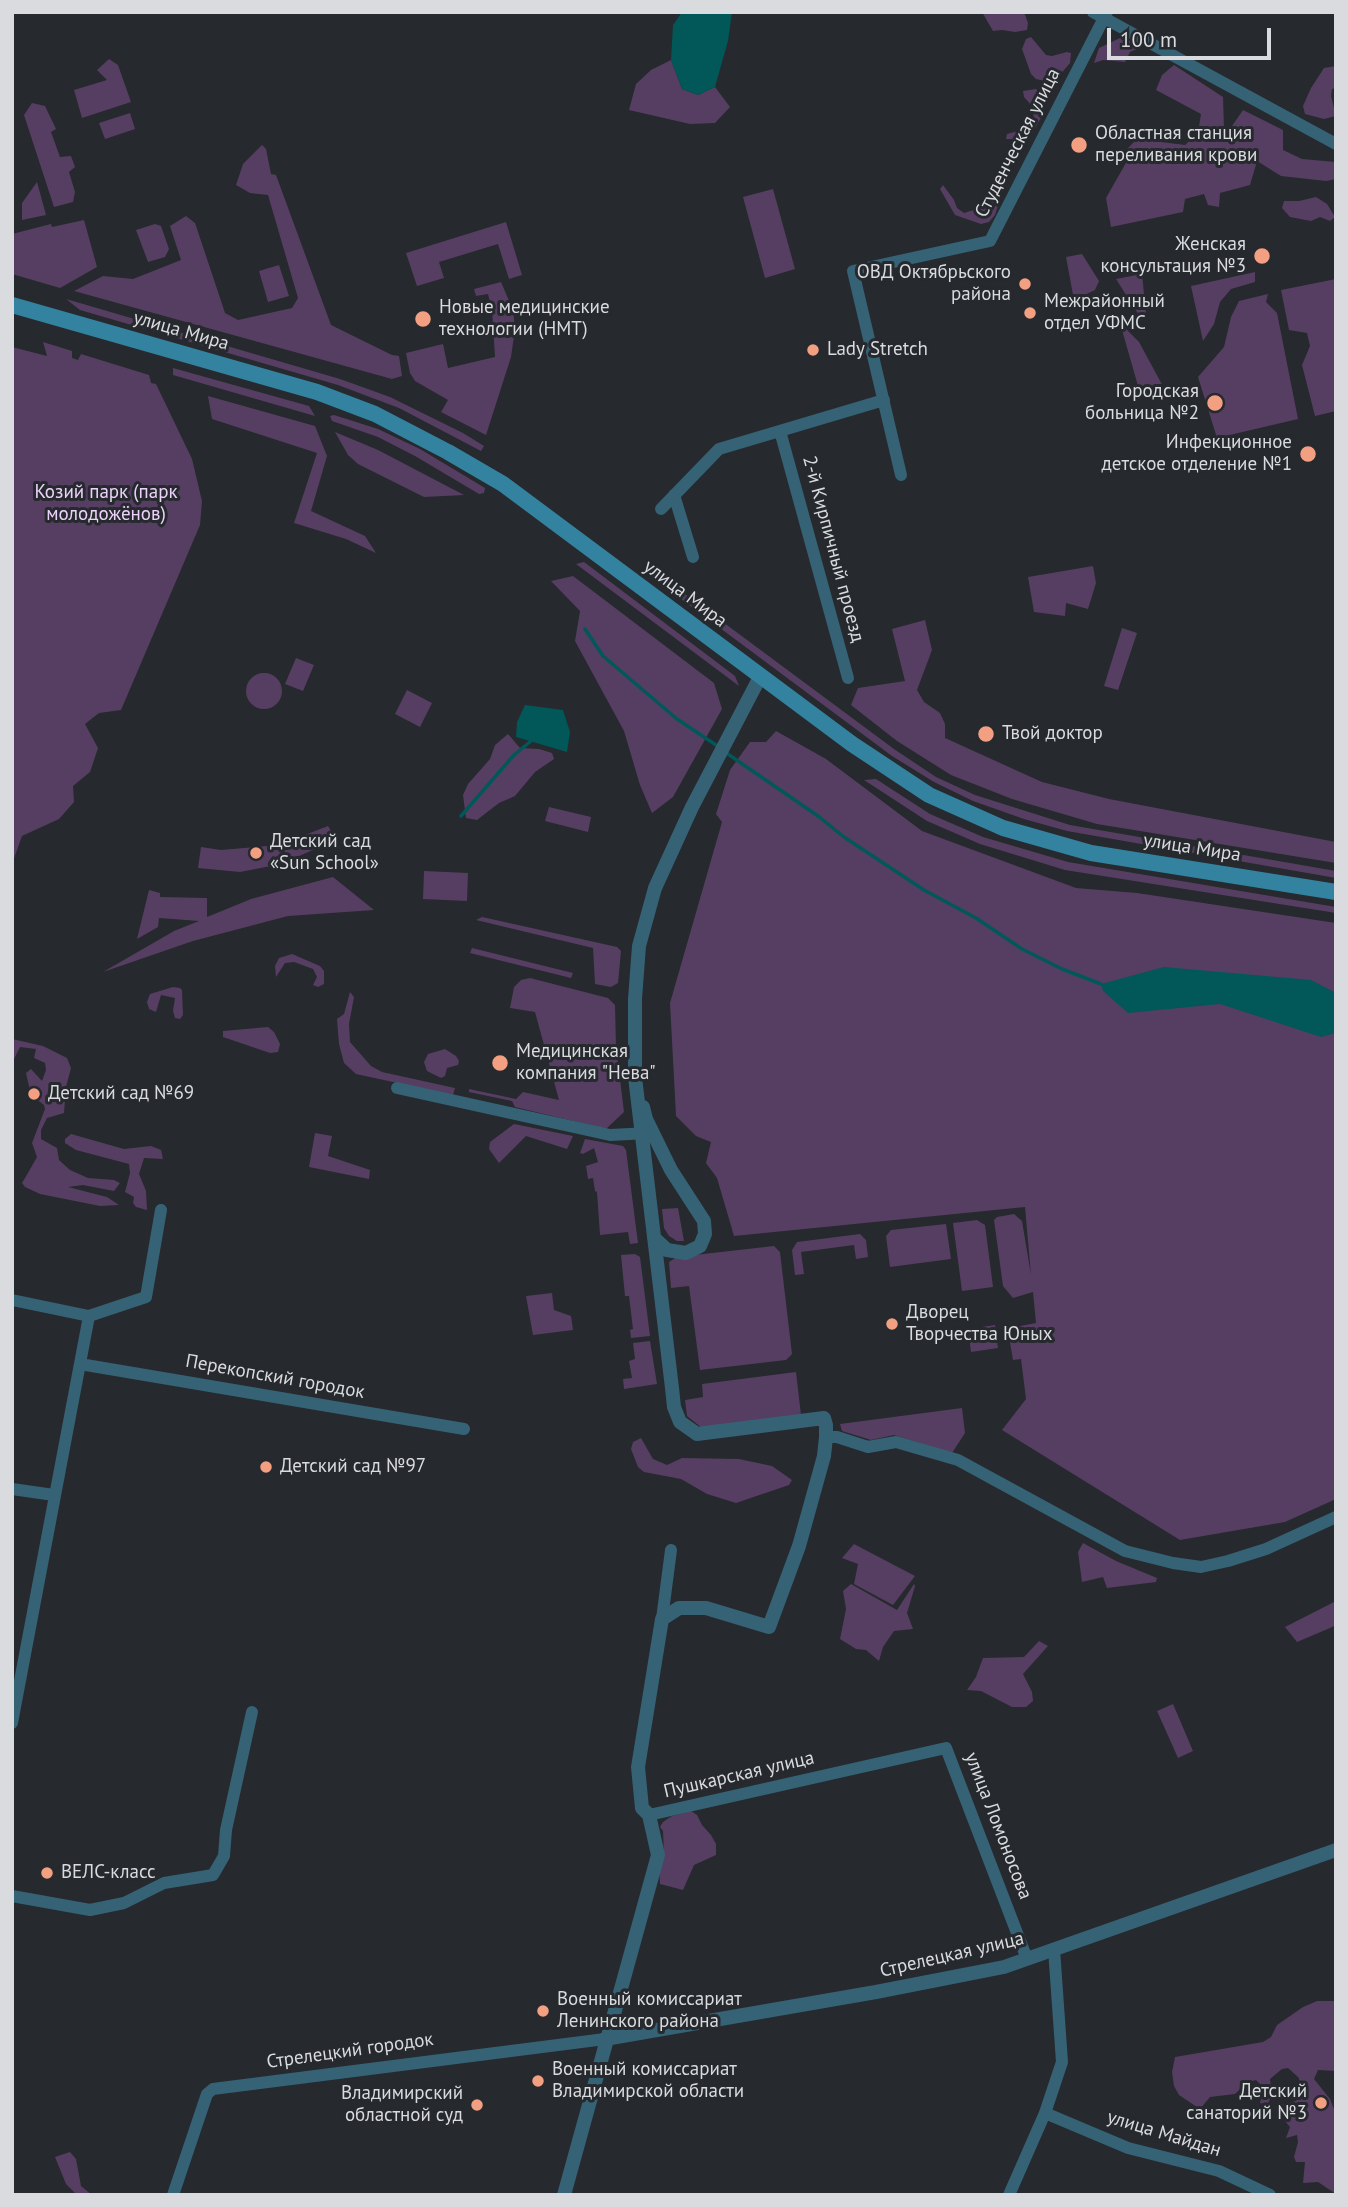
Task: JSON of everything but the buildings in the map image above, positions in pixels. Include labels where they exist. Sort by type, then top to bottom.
[{"type":"main road","name":"улица Мира","points":[[12,305],[317,392],[375,414],[503,484],[852,744],[929,794],[1003,828],[1091,853],[1336,892]]},
{"type":"street","points":[[1101,15],[1336,144]]},
{"type":"street","name":"Студенческая улица","points":[[884,400],[853,271],[990,241],[1101,15]]},
{"type":"street","points":[[661,509],[719,449],[884,400],[901,475]]},
{"type":"street","name":"2-й Кирпичный проезд","points":[[780,431],[848,678]]},
{"type":"street","points":[[674,495],[693,557]]},
{"type":"street","points":[[662,1619],[679,1608],[706,1608],[769,1627],[809,1510],[826,1437],[824,1418],[697,1434],[680,1422],[674,1407],[654,1238],[646,1133],[635,1077],[635,999],[639,946],[655,888],[692,807],[760,677]]},
{"type":"street","points":[[397,1088],[610,1135],[646,1133]]},
{"type":"street","points":[[646,1133],[704,1221],[705,1234],[700,1246],[686,1252],[667,1250],[654,1238]]},
{"type":"street","points":[[12,1300],[89,1316],[146,1297],[162,1210]]},
{"type":"street","points":[[12,1723],[89,1316]]},
{"type":"street","name":"Перекопский городок","points":[[80,1364],[464,1429]]},
{"type":"street","points":[[826,1437],[837,1437],[868,1447],[896,1442],[958,1460],[1125,1551],[1173,1563],[1201,1567],[1228,1561],[1266,1549],[1336,1517]]},
{"type":"street","points":[[12,1489],[54,1495]]},
{"type":"street","points":[[662,1619],[671,1550]]},
{"type":"street","name":"Пушкарская улица","points":[[662,1619],[638,1767],[642,1808],[649,1815],[946,1748]]},
{"type":"street","points":[[12,1896],[90,1910],[124,1903],[164,1884],[213,1875],[225,1856],[226,1829],[252,1712]]},
{"type":"street","name":"улица Ломоносова","points":[[946,1748],[1027,1959]]},
{"type":"street","points":[[564,2195],[658,1855],[649,1815]]},
{"type":"street","name":"Стрелецкая улица","points":[[605,2039],[1004,1967],[1336,1850]]},
{"type":"street","points":[[1009,2195],[1045,2113],[1062,2062],[1054,1949]]},
{"type":"street","name":"Стрелецкий городок","points":[[173,2195],[207,2094],[214,2089],[605,2039]]},
{"type":"street","name":"улица Майдан","points":[[1045,2113],[1128,2148],[1219,2171],[1270,2195]]},
{"type":"green space","points":[[982,12],[1024,12],[1028,23],[1027,30],[993,31]]},
{"type":"green space","points":[[1031,37],[1046,55],[1071,53],[1070,63],[1053,83],[1036,79],[1031,74],[1022,49],[1026,39]]},
{"type":"green space","points":[[1120,38],[1136,42],[1137,49],[1130,52],[1125,62],[1103,60],[1094,63],[1099,48]]},
{"type":"green space","points":[[109,59],[118,65],[131,102],[82,118],[74,90],[107,80],[97,70]]},
{"type":"green space","points":[[671,60],[682,89],[698,95],[715,87],[730,107],[715,123],[690,124],[629,110],[636,84],[651,70]]},
{"type":"green space","points":[[1174,65],[1223,97],[1224,129],[1232,126],[1243,110],[1283,130],[1283,150],[1302,159],[1336,162],[1336,179],[1326,181],[1281,176],[1257,161],[1250,185],[1220,193],[1219,207],[1208,205],[1204,194],[1185,199],[1183,212],[1111,227],[1106,198],[1131,154],[1126,150],[1137,139],[1185,145],[1198,133],[1201,114],[1156,90],[1162,75]]},
{"type":"green space","points":[[1336,66],[1336,88],[1332,89],[1331,96],[1336,116],[1324,119],[1305,114],[1303,106],[1311,88],[1324,68]]},
{"type":"green space","points":[[1036,89],[1044,96],[1038,109],[1042,116],[1031,135],[1023,139],[1006,139],[1007,134],[1025,129],[1034,119],[1032,106],[1024,97],[1023,91]]},
{"type":"green space","points":[[32,103],[45,106],[56,129],[51,132],[60,157],[71,156],[75,167],[69,172],[75,192],[73,202],[54,207],[24,115]]},
{"type":"green space","points":[[130,113],[135,129],[105,139],[99,123]]},
{"type":"green space","points":[[262,145],[266,149],[271,174],[276,175],[331,325],[399,356],[402,376],[392,379],[74,291],[103,276],[133,279],[181,260],[170,226],[186,216],[195,223],[225,313],[238,320],[292,308],[298,298],[268,195],[250,193],[236,185],[243,164]]},
{"type":"green space","points":[[37,182],[46,215],[22,220],[22,203]]},
{"type":"green space","points":[[943,185],[957,208],[964,213],[986,206],[993,200],[999,202],[995,215],[989,222],[981,224],[955,215],[940,189]]},
{"type":"green space","points":[[773,189],[795,269],[765,278],[743,197]]},
{"type":"green space","points":[[1316,197],[1327,204],[1335,217],[1330,221],[1320,217],[1311,221],[1290,217],[1282,208],[1284,201]]},
{"type":"green space","points":[[84,220],[97,267],[60,288],[12,274],[12,234],[51,224],[52,227]]},
{"type":"green space","points":[[506,222],[522,275],[509,279],[498,244],[439,262],[444,278],[417,286],[406,253]]},
{"type":"green space","points":[[155,224],[161,226],[169,249],[165,257],[148,262],[136,230]]},
{"type":"green space","points":[[1082,254],[1099,281],[1095,290],[1074,300],[1066,257]]},
{"type":"green space","points":[[279,265],[289,296],[268,302],[259,271]]},
{"type":"green space","points":[[1255,272],[1255,282],[1231,289],[1220,302],[1214,324],[1203,341],[1191,286]]},
{"type":"green space","points":[[1142,274],[1146,314],[1142,320],[1116,279]]},
{"type":"green space","points":[[1336,279],[1336,411],[1315,416],[1302,365],[1310,346],[1307,333],[1289,330],[1281,290]]},
{"type":"green space","points":[[501,282],[513,310],[515,329],[511,357],[486,435],[441,412],[448,400],[415,381],[410,373],[406,353],[443,344],[448,368],[495,357],[492,310],[488,294],[476,296],[474,289]]},
{"type":"green space","points":[[1268,294],[1266,302],[1277,313],[1298,419],[1217,438],[1198,377],[1224,347],[1231,317],[1239,301]]},
{"type":"green space","points":[[66,299],[340,379],[390,397],[484,446],[481,451],[399,408],[338,385],[80,310]]},
{"type":"green space","points":[[1120,323],[1139,342],[1165,390],[1154,396],[1133,397],[1132,388],[1138,386]]},
{"type":"green space","name":"Козий парк (парк молодожёнов)","points":[[43,342],[72,351],[72,358],[78,360],[81,354],[149,375],[151,383],[156,384],[192,459],[202,501],[200,525],[121,710],[99,713],[85,724],[98,748],[90,772],[73,786],[74,802],[59,819],[22,836],[12,864],[12,347],[47,356]]},
{"type":"green space","points":[[173,368],[309,406],[315,416],[173,375]]},
{"type":"green space","points":[[208,396],[315,426],[327,456],[311,511],[365,536],[376,553],[346,539],[294,523],[317,453],[212,419]]},
{"type":"green space","points":[[330,416],[378,429],[420,449],[485,488],[484,493],[479,494],[378,437],[332,421]]},
{"type":"green space","points":[[335,432],[378,450],[464,495],[424,497],[358,464],[348,455]]},
{"type":"green space","points":[[584,562],[735,676],[739,686],[576,564]]},
{"type":"green space","points":[[1093,566],[1096,583],[1088,609],[1066,603],[1065,616],[1034,612],[1028,577]]},
{"type":"green space","points":[[573,576],[714,683],[722,709],[673,797],[652,813],[640,785],[624,731],[575,641],[580,611],[551,581]]},
{"type":"green space","points":[[677,588],[894,749],[936,777],[975,795],[1070,825],[1336,871],[1336,878],[1067,831],[973,801],[934,782],[892,756],[673,593]]},
{"type":"green space","points":[[925,620],[932,650],[917,690],[924,702],[940,713],[945,724],[945,738],[1042,782],[1109,799],[1336,842],[1336,863],[1097,824],[1012,799],[951,775],[897,741],[851,705],[858,688],[905,681],[892,629]]},
{"type":"green space","points":[[1122,628],[1137,633],[1118,690],[1104,686]]},
{"type":"green space","points":[[296,658],[314,665],[303,691],[285,684]]},
{"type":"green space","points":[[264,673],[277,678],[282,691],[277,704],[264,709],[251,704],[246,691],[251,678]]},
{"type":"green space","points":[[407,690],[432,703],[420,727],[395,714]]},
{"type":"green space","points":[[776,731],[826,759],[922,831],[1076,888],[1137,893],[1336,923],[1336,1499],[1285,1522],[1180,1540],[1002,1430],[1026,1399],[1021,1359],[1013,1360],[1009,1337],[1015,1334],[1015,1327],[1036,1323],[1033,1292],[1013,1298],[1003,1286],[994,1220],[1014,1214],[1022,1221],[1031,1275],[1025,1207],[734,1236],[717,1178],[706,1163],[711,1142],[696,1136],[676,1116],[670,1003],[722,822],[716,814],[730,770],[750,742],[766,742]]},
{"type":"green space","points":[[508,734],[520,748],[552,753],[554,759],[535,772],[515,796],[499,803],[477,820],[466,818],[463,795],[468,784],[490,759],[495,745]]},
{"type":"green space","points":[[876,779],[930,814],[983,837],[1068,862],[1336,907],[1336,913],[1065,870],[980,844],[927,821],[864,780]]},
{"type":"green space","points":[[549,807],[591,817],[588,832],[545,821]]},
{"type":"green space","name":"Детский сад «Sun School»","points":[[328,826],[335,837],[324,845],[281,864],[240,872],[198,868],[201,847],[221,850],[279,845]]},
{"type":"green space","points":[[424,871],[468,873],[467,901],[423,899]]},
{"type":"green space","points":[[333,877],[374,910],[288,916],[193,941],[103,972],[174,931],[199,921],[159,918],[158,927],[137,939],[149,890],[160,893],[160,897],[207,898],[207,917],[251,899]]},
{"type":"green space","points":[[482,917],[617,947],[621,951],[618,983],[611,987],[595,984],[593,948],[476,920]]},
{"type":"green space","points":[[472,948],[573,973],[571,978],[470,953]]},
{"type":"green space","points":[[292,954],[320,966],[324,971],[324,984],[318,987],[313,985],[317,977],[313,969],[294,962],[285,963],[276,977],[275,966],[279,958]]},
{"type":"green space","points":[[530,978],[608,998],[615,1005],[616,1047],[624,1112],[606,1129],[515,1107],[512,1101],[469,1092],[469,1089],[516,1099],[523,1092],[559,1100],[535,1012],[510,1008],[514,987],[521,980]]},
{"type":"green space","points":[[173,987],[182,990],[183,1015],[180,1019],[175,1018],[173,1011],[175,998],[161,995],[156,1012],[149,1009],[147,1002],[150,994]]},
{"type":"green space","points":[[350,992],[354,997],[349,1024],[350,1042],[371,1066],[382,1072],[455,1088],[453,1095],[356,1074],[344,1063],[337,1019],[344,1014]]},
{"type":"green space","points":[[268,1027],[280,1044],[278,1052],[270,1053],[223,1037],[223,1031]]},
{"type":"green space","points":[[12,1039],[43,1046],[67,1058],[71,1068],[64,1113],[47,1118],[41,1130],[41,1139],[57,1148],[59,1160],[70,1170],[88,1178],[120,1183],[114,1191],[83,1185],[68,1187],[107,1197],[119,1205],[100,1206],[40,1194],[22,1183],[37,1157],[32,1143],[45,1109],[44,1105],[31,1095],[26,1073],[31,1069],[42,1081],[46,1070],[45,1063],[34,1058],[36,1049],[20,1047],[14,1059],[12,1079]]},
{"type":"green space","points":[[445,1049],[459,1061],[458,1065],[447,1068],[445,1076],[441,1078],[427,1071],[424,1062],[428,1054]]},
{"type":"green space","points":[[514,1124],[573,1136],[567,1149],[526,1136],[499,1163],[489,1149],[490,1142]]},
{"type":"green space","points":[[315,1133],[332,1136],[328,1156],[370,1170],[369,1179],[309,1167]]},
{"type":"green space","points":[[71,1134],[124,1149],[151,1146],[161,1150],[163,1159],[144,1158],[139,1174],[146,1191],[147,1210],[136,1207],[133,1203],[134,1197],[125,1192],[130,1173],[129,1164],[76,1150],[65,1143],[65,1139]]},
{"type":"green space","points":[[585,1139],[623,1146],[626,1150],[638,1243],[630,1244],[628,1232],[600,1235],[597,1192],[593,1178],[588,1179],[586,1166],[598,1162],[594,1148],[580,1153]]},
{"type":"green space","points":[[678,1208],[684,1241],[677,1241],[669,1236],[664,1228],[662,1209]]},
{"type":"green space","points":[[977,1220],[985,1225],[993,1287],[962,1291],[953,1223]]},
{"type":"green space","points":[[946,1224],[951,1259],[890,1267],[886,1236],[891,1230]]},
{"type":"green space","points":[[860,1234],[866,1240],[868,1257],[856,1259],[854,1245],[801,1252],[804,1274],[795,1275],[792,1250],[797,1242]]},
{"type":"green space","points":[[774,1246],[780,1252],[792,1354],[786,1360],[700,1370],[689,1286],[671,1288],[669,1262],[677,1257]]},
{"type":"green space","points":[[635,1254],[640,1257],[650,1336],[631,1338],[630,1330],[633,1329],[629,1296],[625,1296],[621,1255]]},
{"type":"green space","points":[[552,1293],[554,1310],[571,1316],[573,1330],[533,1335],[526,1296]]},
{"type":"green space","points":[[995,1325],[998,1348],[971,1352],[968,1329]]},
{"type":"green space","points":[[650,1341],[657,1384],[624,1389],[623,1379],[632,1378],[629,1361],[635,1359],[633,1343]]},
{"type":"green space","points":[[796,1372],[801,1415],[702,1428],[687,1416],[685,1400],[703,1397],[702,1384]]},
{"type":"green space","points":[[962,1408],[965,1433],[952,1453],[894,1435],[871,1440],[842,1431],[840,1424]]},
{"type":"green space","points":[[641,1438],[653,1459],[667,1465],[682,1458],[739,1459],[772,1466],[792,1480],[789,1485],[736,1503],[707,1494],[681,1479],[644,1472],[638,1467],[631,1449],[633,1442]]},
{"type":"green space","points":[[1083,1543],[1116,1561],[1157,1578],[1156,1582],[1107,1588],[1103,1577],[1082,1582],[1078,1552]]},
{"type":"green space","points":[[854,1544],[915,1576],[893,1605],[854,1584],[858,1564],[842,1558]]},
{"type":"green space","points":[[851,1584],[897,1610],[914,1584],[915,1586],[907,1613],[913,1629],[894,1631],[883,1647],[879,1661],[866,1650],[856,1649],[840,1639],[846,1609],[843,1591]]},
{"type":"green space","points":[[1336,1601],[1336,1625],[1297,1642],[1285,1627]]},
{"type":"green space","points":[[1039,1641],[1048,1646],[1023,1674],[1032,1692],[1033,1701],[1026,1707],[1012,1707],[981,1691],[967,1690],[976,1677],[983,1658],[1024,1657]]},
{"type":"green space","points":[[1173,1704],[1193,1751],[1178,1758],[1157,1711]]},
{"type":"green space","points":[[691,1811],[711,1835],[716,1844],[716,1855],[694,1865],[683,1890],[660,1884],[659,1866],[664,1856],[663,1831],[660,1827],[672,1816]]},
{"type":"green space","points":[[1317,2001],[1336,2001],[1336,2071],[1318,2070],[1314,2079],[1330,2099],[1336,2114],[1336,2194],[1318,2182],[1303,2183],[1305,2162],[1296,2162],[1294,2157],[1297,2135],[1286,2138],[1290,2127],[1276,2110],[1278,2105],[1296,2101],[1300,2094],[1299,2078],[1288,2068],[1282,2069],[1270,2079],[1272,2095],[1267,2105],[1260,2103],[1264,2088],[1256,2080],[1246,2083],[1235,2094],[1210,2097],[1200,2109],[1179,2095],[1174,2086],[1172,2072],[1175,2057],[1263,2042],[1271,2037],[1277,2025]]},
{"type":"green space","points":[[70,2152],[76,2159],[81,2186],[92,2195],[77,2195],[66,2184],[55,2157]]},
{"type":"water","points":[[682,12],[732,12],[728,41],[715,87],[698,95],[682,89],[671,60],[673,25]]},
{"type":"water","points":[[525,705],[563,710],[570,732],[567,752],[516,737],[517,722]]},
{"type":"water","points":[[1164,967],[1311,980],[1336,993],[1336,1033],[1321,1037],[1220,1004],[1128,1013],[1103,991],[1101,984]]},
{"type":"waterway","points":[[585,629],[603,656],[677,719],[719,747]]},
{"type":"waterway","points":[[461,816],[514,755],[531,741]]},
{"type":"waterway","points":[[725,752],[924,890],[976,918],[1022,949],[1101,984]]},
{"type":"place","name":"Областная станция переливания крови","points":[[1079,145]]},
{"type":"place","name":"Женская консультация №3","points":[[1262,256]]},
{"type":"place","name":"ОВД Октябрьского района","points":[[1025,284]]},
{"type":"place","name":"Межрайонный отдел УФМС","points":[[1030,313]]},
{"type":"place","name":"Новые медицинские технологии (НМТ)","points":[[423,319]]},
{"type":"place","name":"Lady Stretch","points":[[813,350]]},
{"type":"place","name":"Городская больница №2","points":[[1215,403]]},
{"type":"place","name":"Инфекционное детское отделение №1","points":[[1308,454]]},
{"type":"place","name":"Твой доктор","points":[[986,734]]},
{"type":"place","name":"Детский сад «Sun School»","points":[[256,853]]},
{"type":"place","name":"Медицинская компания \"Нева\"","points":[[500,1063]]},
{"type":"place","name":"Детский сад №69","points":[[34,1094]]},
{"type":"place","name":"Дворец Творчества Юных","points":[[892,1324]]},
{"type":"place","name":"Детский сад №97","points":[[266,1467]]},
{"type":"place","name":"ВЕЛС-класс","points":[[47,1873]]},
{"type":"place","name":"Военный комиссариат Ленинского района","points":[[543,2011]]},
{"type":"place","name":"Военный комиссариат Владимирской области","points":[[538,2081]]},
{"type":"place","name":"Детский санаторий №3","points":[[1321,2103]]},
{"type":"place","name":"Владимирский областной суд","points":[[477,2105]]}]
